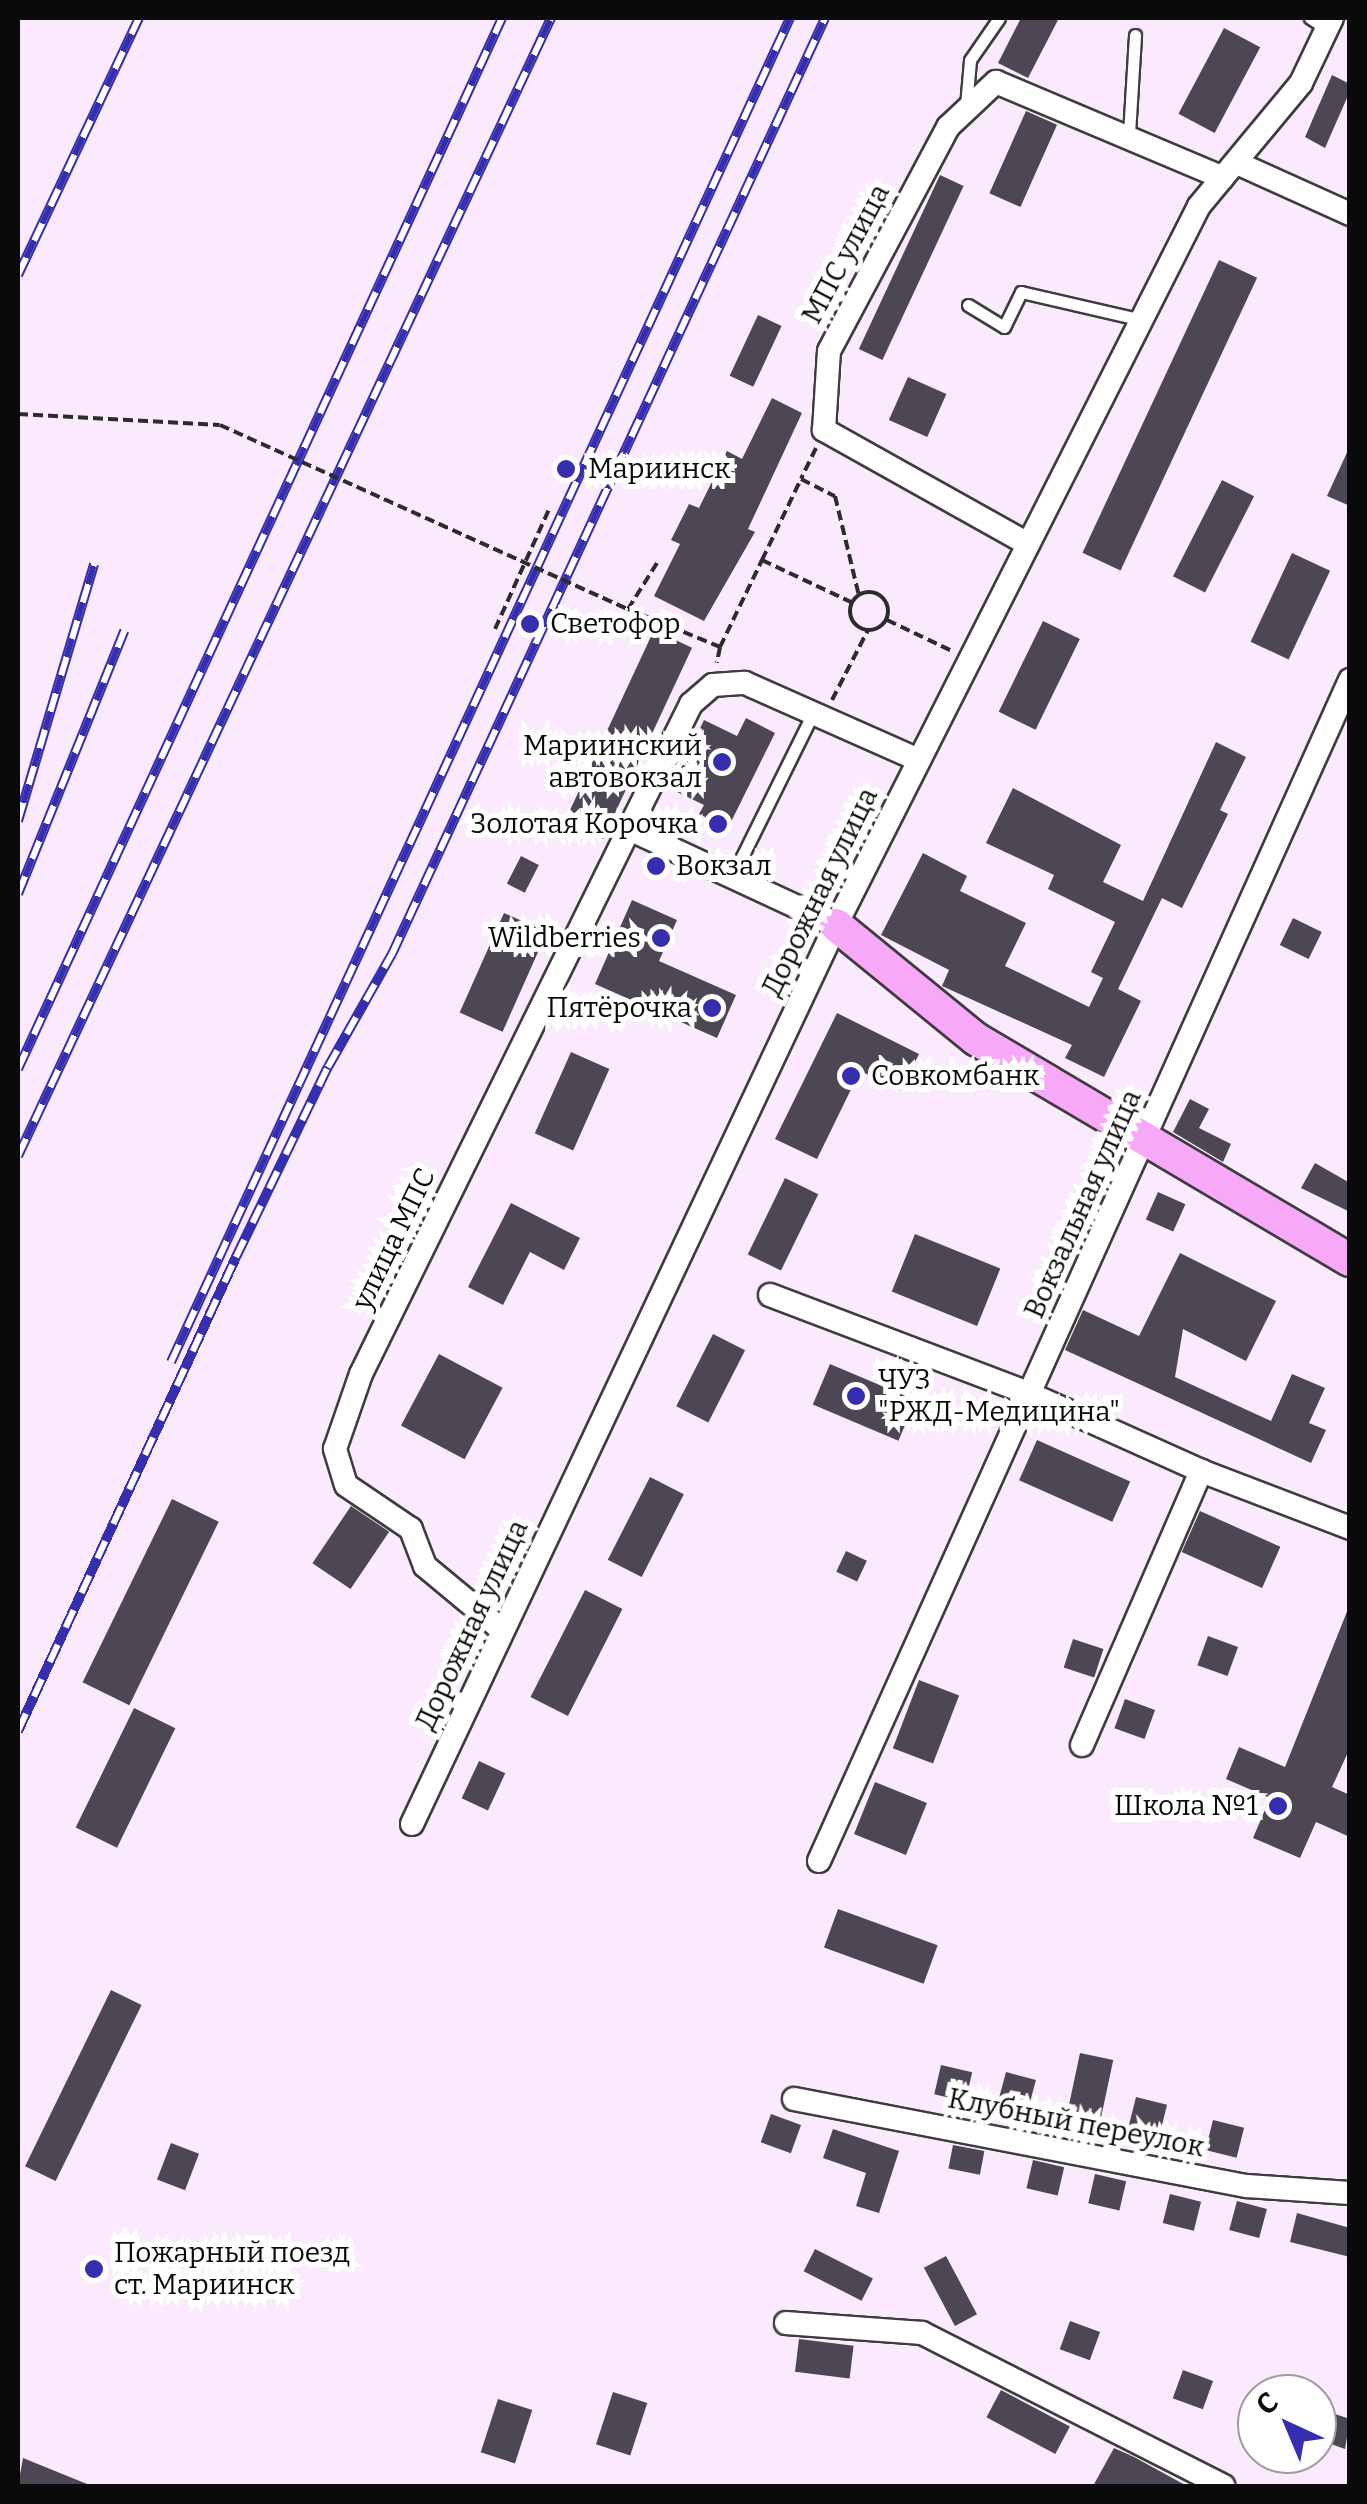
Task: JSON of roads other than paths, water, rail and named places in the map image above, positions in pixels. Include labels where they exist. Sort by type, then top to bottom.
[{"type":"main road","points":[[836,925],[976,1038],[1350,1260]]},
{"type":"street","name":"Дорожная улица","points":[[412,1824],[836,925],[1028,544],[1199,206],[1301,83],[1323,21]]},
{"type":"street","name":"МПС улица","points":[[1028,544],[824,430],[829,351],[948,127],[996,82],[1129,134]]},
{"type":"street","points":[[1129,134],[1350,214]]},
{"type":"street","name":"Вокзальная улица","points":[[819,1861],[1350,680]]},
{"type":"street","name":"улица МПС","points":[[502,1630],[426,1566],[411,1529],[346,1485],[335,1449],[361,1374],[691,704],[713,685],[746,683],[818,715]]},
{"type":"street","points":[[818,715],[919,760]]},
{"type":"street","points":[[628,829],[836,925]]},
{"type":"street","points":[[770,1295],[1030,1394],[1201,1471],[1350,1528]]},
{"type":"street","points":[[1082,1745],[1201,1471]]},
{"type":"street","name":"Клубный переулок","points":[[794,2099],[1247,2186],[1350,2193]]},
{"type":"street","points":[[786,2323],[922,2333],[1223,2486]]},
{"type":"lane","points":[[966,110],[970,60],[999,18]]},
{"type":"lane","points":[[1129,134],[1135,35]]},
{"type":"lane","points":[[968,305],[1004,327],[1021,292],[1142,320]]},
{"type":"lane","points":[[732,877],[818,715]]},
{"type":"railway","points":[[18,275],[139,18]]},
{"type":"railway","points":[[18,1069],[502,18]]},
{"type":"railway","points":[[18,1156],[551,18]]},
{"type":"railway","points":[[171,1362],[790,18]]},
{"type":"railway","points":[[18,1731],[236,1257],[328,1067],[392,954],[825,18]]},
{"type":"railway","points":[[18,821],[94,564]]},
{"type":"railway","points":[[18,894],[124,631]]},
{"type":"place","name":"Мариинск","points":[[566,469]]},
{"type":"place","name":"Светофор","points":[[530,624]]},
{"type":"place","name":"Мариинский автовокзал","points":[[722,762]]},
{"type":"place","name":"Золотая Корочка","points":[[718,824]]},
{"type":"place","name":"Вокзал","points":[[656,866]]},
{"type":"place","name":"Wildberries","points":[[661,938]]},
{"type":"place","name":"Пятёрочка","points":[[712,1008]]},
{"type":"place","name":"Совкомбанк","points":[[851,1076]]},
{"type":"place","name":"ЧУЗ \"РЖД-Медицина\"","points":[[856,1396]]},
{"type":"place","name":"Школа №1","points":[[1278,1806]]},
{"type":"place","name":"Пожарный поезд ст. Мариинск","points":[[94,2269]]}]
